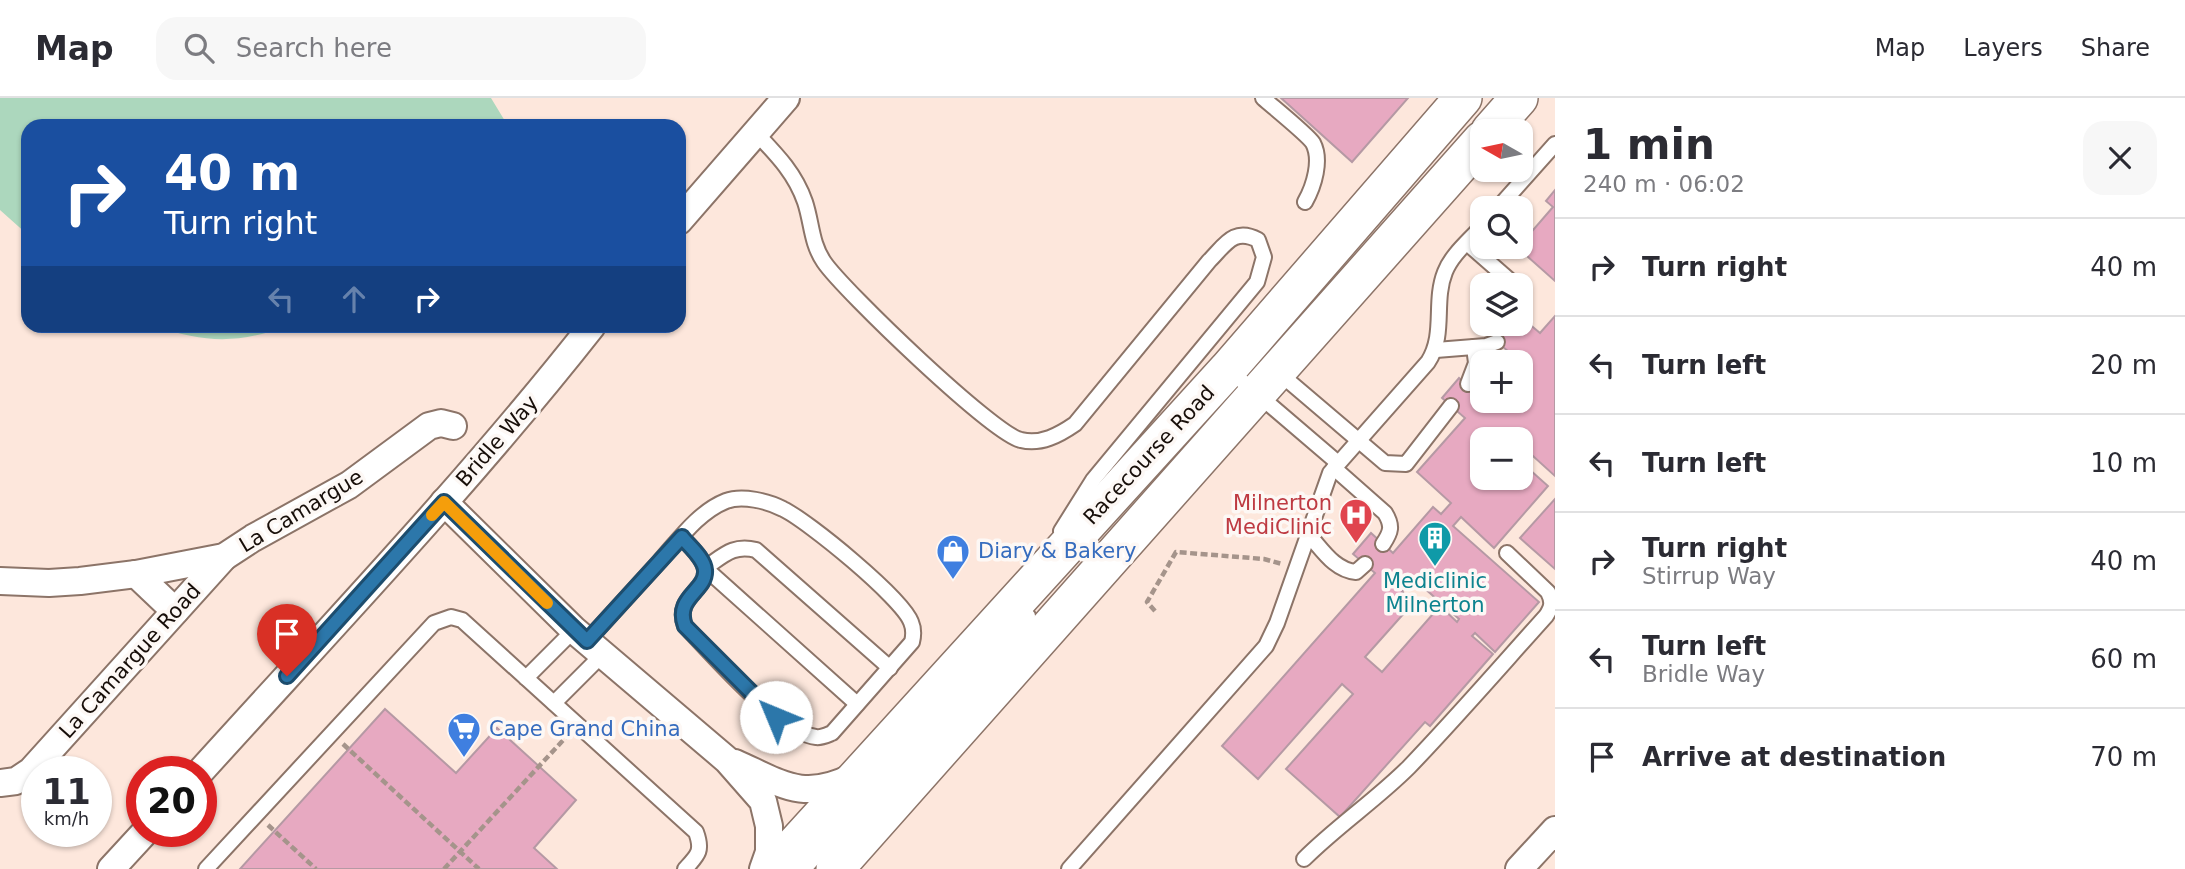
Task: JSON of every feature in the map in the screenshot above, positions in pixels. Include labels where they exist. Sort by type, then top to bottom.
[{"type":"main road","name":"Racecourse Road","points":[[835,869],[1256,366],[1463,98]]},
{"type":"main road","points":[[1501,119],[1519,98]]},
{"type":"main road","name":"Racecourse Road","points":[[773,869],[857,776],[1037,592],[1087,532],[1470,152]]},
{"type":"street","points":[[686,213],[786,98]]},
{"type":"street","name":"Bridle Way","points":[[214,756],[444,502],[586,333]]},
{"type":"street","name":"La Camargue","points":[[0,581],[60,582],[136,574],[224,557],[349,485],[429,426],[441,423],[453,426]]},
{"type":"street","points":[[444,502],[587,642],[727,760],[763,802],[769,826],[769,852],[763,869]]},
{"type":"street","name":"La Camargue Road","points":[[0,783],[16,781],[31,771],[224,557]]},
{"type":"street","points":[[136,574],[175,611]]},
{"type":"street","points":[[727,760],[779,783],[812,791],[834,787],[857,776]]},
{"type":"street","points":[[1519,869],[1555,830]]},
{"type":"street","points":[[111,869],[131,847]]},
{"type":"lane","points":[[1263,98],[1313,143],[1317,167],[1313,188],[1305,201]]},
{"type":"lane","points":[[756,133],[782,160],[799,187],[806,204],[815,247],[825,264],[869,311],[977,411],[1018,440],[1042,441],[1059,435],[1075,424],[1209,261],[1232,238],[1249,235],[1258,240],[1264,257],[1257,282],[1246,298],[1093,480],[1072,513],[1037,592],[804,869]]},
{"type":"lane","points":[[1509,196],[1555,144]]},
{"type":"lane","points":[[1069,869],[1258,656],[1272,635],[1330,473],[1436,350],[1439,338],[1440,290],[1444,275],[1449,263],[1470,240]]},
{"type":"lane","points":[[1467,243],[1501,273]]},
{"type":"lane","points":[[1436,350],[1497,342]]},
{"type":"lane","points":[[1468,384],[1476,363],[1474,346]]},
{"type":"lane","points":[[1256,366],[1385,463],[1406,464],[1451,406]]},
{"type":"lane","points":[[1256,366],[1336,466],[1385,513],[1390,521],[1391,532],[1383,544]]},
{"type":"lane","points":[[554,703],[587,642],[703,514],[727,500],[761,501],[783,509],[888,591],[911,619],[914,631],[912,642],[832,733],[818,738],[800,732],[776,717],[685,626],[681,616],[687,599],[704,579],[705,568]]},
{"type":"lane","points":[[1308,534],[1335,564],[1347,571],[1356,572],[1365,564]]},
{"type":"lane","points":[[682,537],[705,568],[857,704]]},
{"type":"lane","points":[[705,568],[730,551],[742,547],[756,550],[890,667]]},
{"type":"lane","points":[[1304,859],[1408,768],[1546,616],[1552,599],[1548,592],[1507,553]]},
{"type":"lane","points":[[206,869],[440,620],[451,617],[461,620],[696,832],[701,844],[698,855],[685,869]]},
{"type":"lane","points":[[526,678],[587,642]]},
{"type":"path","points":[[1155,611],[1147,602],[1176,552],[1264,559],[1296,569]]},
{"type":"path","points":[[444,869],[578,725]]},
{"type":"path","points":[[331,734],[479,869]]},
{"type":"path","points":[[256,815],[316,869]]},
{"type":"green space","points":[[0,98],[491,98],[504,119],[21,119],[21,229],[0,210]]},
{"type":"green space","points":[[177,333],[265,333],[221,339]]},
{"type":"building","points":[[1281,98],[1408,98],[1352,162]]},
{"type":"building","points":[[1555,190],[1555,281],[1530,259],[1533,259],[1533,230],[1553,207],[1546,201]]},
{"type":"building","name":"Mediclinic Milnerton","points":[[1555,316],[1555,476],[1533,456],[1533,427],[1470,427],[1470,490],[1533,490],[1533,473],[1548,486],[1494,548],[1461,517],[1453,526],[1539,602],[1495,652],[1475,633],[1472,636],[1493,654],[1430,726],[1425,722],[1340,817],[1286,769],[1353,694],[1342,684],[1258,779],[1222,746],[1375,573],[1353,554],[1371,533],[1393,553],[1433,507],[1441,514],[1451,503],[1417,472],[1465,418],[1442,398],[1459,378],[1470,389],[1470,413],[1533,413],[1533,350],[1507,350],[1490,336],[1533,336],[1533,327],[1540,333]],"holes":[[[1414,579],[1459,619],[1457,622],[1440,606],[1382,672],[1365,657],[1414,602],[1402,592]]]},
{"type":"building","name":"Mediclinic Milnerton","points":[[1555,499],[1555,569],[1520,538]]},
{"type":"building","points":[[385,709],[456,773],[497,728],[576,800],[534,848],[557,869],[240,869]]},
{"type":"slow traffic","points":[[432,515],[444,502],[547,603]]},
{"type":"place","name":"Milnerton MediClinic","points":[[1356,545]]},
{"type":"place","name":"Mediclinic Milnerton","points":[[1435,568]]},
{"type":"place","name":"Diary & Bakery","points":[[953,581]]},
{"type":"place","name":"Cape Grand China","points":[[464,759]]},
{"type":"route","points":[[287,676],[444,502],[587,641],[682,537],[705,568],[704,579],[687,599],[681,616],[685,626],[776,717]]}]
